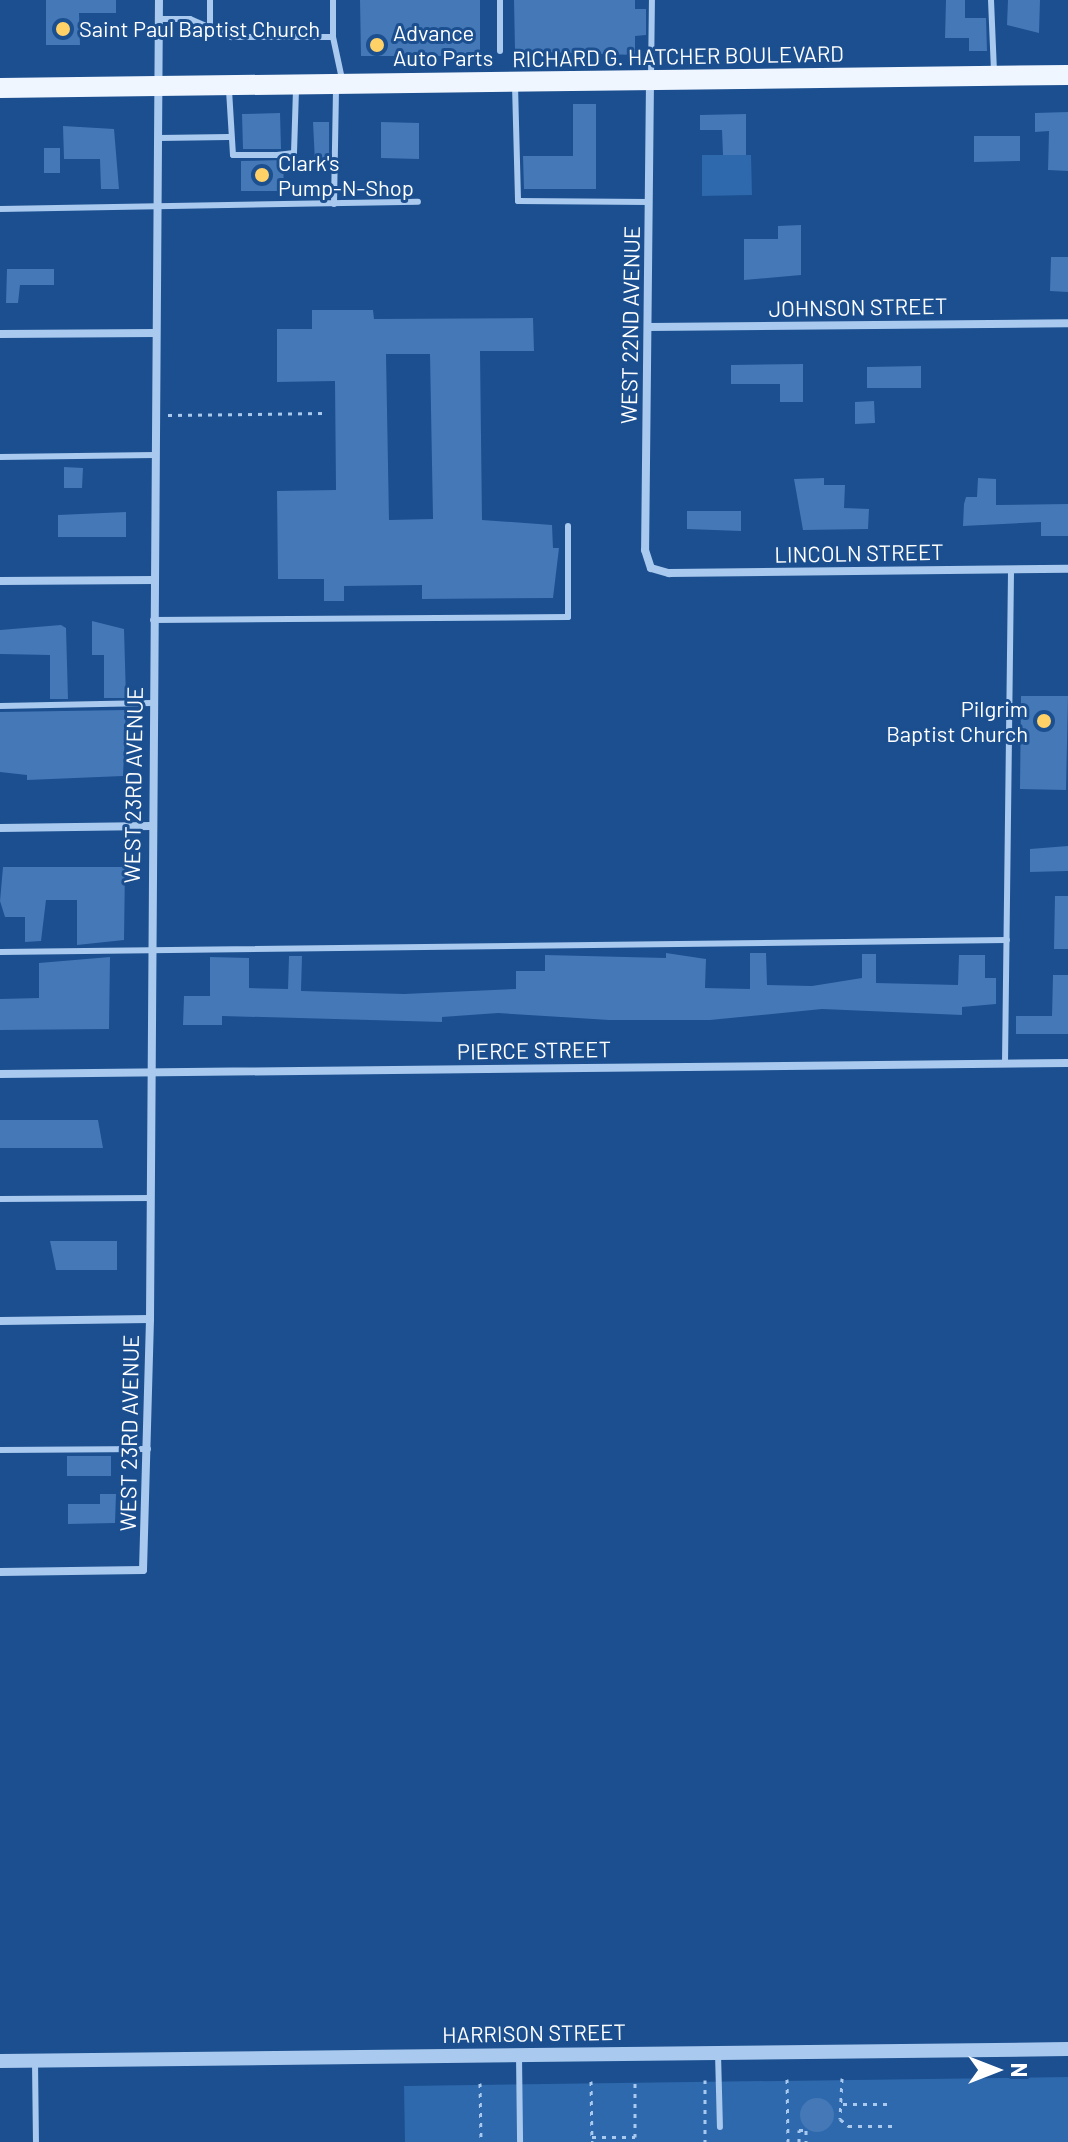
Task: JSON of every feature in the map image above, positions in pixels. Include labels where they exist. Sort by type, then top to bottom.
[{"type":"main road","name":"RICHARD G. HATCHER BOULEVARD","points":[[0,88],[1068,75]]},
{"type":"street","name":"WEST 23RD AVENUE","points":[[0,1572],[143,1570],[150,1319],[148,1072],[159,0]]},
{"type":"street","name":"WEST 22ND AVENUE","points":[[650,80],[645,550],[651,568]]},
{"type":"street","name":"JOHNSON STREET","points":[[648,327],[1068,323]]},
{"type":"street","points":[[0,334],[156,333]]},
{"type":"street","name":"LINCOLN STREET","points":[[651,568],[669,573],[1068,569]]},
{"type":"street","points":[[0,581],[154,580]]},
{"type":"street","points":[[0,828],[151,826]]},
{"type":"street","name":"PIERCE STREET","points":[[0,1074],[1068,1063]]},
{"type":"street","points":[[0,1321],[150,1319]]},
{"type":"street","name":"HARRISON STREET","points":[[0,2061],[1068,2049]]},
{"type":"lane","points":[[210,0],[210,28]]},
{"type":"lane","points":[[333,0],[333,37],[339,84],[339,181],[334,204]]},
{"type":"lane","points":[[500,0],[500,51]]},
{"type":"lane","points":[[650,80],[652,0]]},
{"type":"lane","points":[[991,0],[994,76]]},
{"type":"lane","points":[[159,19],[190,19],[231,37],[333,37]]},
{"type":"lane","points":[[515,82],[518,201],[649,202]]},
{"type":"lane","points":[[229,85],[229,137],[233,155],[294,153],[296,84]]},
{"type":"lane","points":[[159,138],[229,137]]},
{"type":"lane","points":[[0,209],[418,202]]},
{"type":"lane","points":[[0,457],[155,455]]},
{"type":"lane","points":[[153,620],[568,617],[568,526]]},
{"type":"lane","points":[[1005,1063],[1011,569]]},
{"type":"lane","points":[[0,706],[152,703]]},
{"type":"lane","points":[[0,952],[1007,940]]},
{"type":"lane","points":[[0,1199],[151,1198]]},
{"type":"lane","points":[[0,1450],[148,1449]]},
{"type":"lane","points":[[718,2053],[720,2127]]},
{"type":"lane","points":[[519,2055],[520,2142]]},
{"type":"lane","points":[[35,2060],[36,2142]]},
{"type":"path","points":[[156,415],[324,413]]},
{"type":"path","points":[[842,2078],[840,2119],[848,2126],[892,2126]]},
{"type":"path","points":[[787,2079],[788,2142]]},
{"type":"path","points":[[705,2080],[705,2142]]},
{"type":"path","points":[[591,2081],[592,2140],[635,2137],[635,2081]]},
{"type":"path","points":[[480,2083],[481,2142]]},
{"type":"path","points":[[843,2104],[890,2104]]},
{"type":"path","points":[[799,2142],[799,2130],[806,2130],[806,2142]]},
{"type":"shaded area","points":[[702,155],[751,155],[752,195],[702,196]]},
{"type":"shaded area","points":[[1068,2077],[1068,2142],[405,2142],[404,2086]]},
{"type":"building","name":"Saint Paul Baptist Church","points":[[46,0],[116,0],[116,13],[79,13],[80,45],[46,45]]},
{"type":"building","points":[[360,0],[480,0],[480,56],[361,56]]},
{"type":"building","points":[[514,0],[635,0],[635,9],[646,9],[646,35],[635,36],[635,55],[515,51]]},
{"type":"building","points":[[946,0],[965,0],[965,18],[986,18],[987,51],[969,51],[969,38],[945,38]]},
{"type":"building","points":[[1008,0],[1040,0],[1039,33],[1007,25]]},
{"type":"building","points":[[573,104],[596,104],[596,189],[524,189],[523,156],[573,156]]},
{"type":"building","points":[[1068,112],[1068,171],[1048,170],[1049,131],[1035,132],[1035,113]]},
{"type":"building","points":[[280,113],[281,149],[243,149],[242,114]]},
{"type":"building","points":[[746,114],[746,155],[723,155],[722,130],[700,130],[700,115]]},
{"type":"building","points":[[313,122],[329,122],[329,162],[315,162]]},
{"type":"building","points":[[381,122],[419,123],[419,159],[381,158]]},
{"type":"building","points":[[63,126],[114,129],[119,189],[101,189],[100,159],[64,159]]},
{"type":"building","points":[[974,136],[1020,136],[1020,161],[974,162]]},
{"type":"building","points":[[44,148],[60,148],[60,173],[44,173]]},
{"type":"building","name":"Clark's Pump-N-Shop","points":[[283,160],[284,191],[241,191],[241,161]]},
{"type":"building","points":[[801,225],[801,275],[744,280],[744,239],[778,239],[778,226]]},
{"type":"building","points":[[1051,257],[1068,257],[1068,292],[1050,291]]},
{"type":"building","points":[[7,269],[54,269],[54,285],[20,285],[18,303],[6,303]]},
{"type":"building","points":[[312,310],[373,310],[374,319],[533,318],[534,351],[480,351],[482,520],[552,525],[553,548],[559,548],[553,598],[422,599],[422,585],[344,586],[344,601],[324,601],[324,579],[278,579],[277,491],[336,490],[335,381],[277,382],[277,329],[312,329]],"holes":[[[386,354],[430,354],[433,519],[389,520]]]},
{"type":"building","points":[[803,364],[803,402],[780,402],[780,384],[731,384],[731,365]]},
{"type":"building","points":[[921,366],[921,388],[867,388],[867,367]]},
{"type":"building","points":[[874,401],[875,423],[855,424],[855,402]]},
{"type":"building","points":[[64,467],[83,468],[82,488],[64,488]]},
{"type":"building","points":[[824,478],[824,485],[845,485],[844,508],[869,509],[868,529],[803,530],[794,479]]},
{"type":"building","points":[[978,478],[996,479],[996,505],[1068,504],[1068,536],[1041,536],[1041,522],[963,526],[966,497],[977,497]]},
{"type":"building","points":[[687,511],[741,511],[741,531],[687,529]]},
{"type":"building","points":[[126,512],[126,537],[58,537],[58,515]]},
{"type":"building","points":[[92,621],[124,629],[126,698],[104,698],[104,655],[92,655]]},
{"type":"building","points":[[61,625],[66,628],[68,699],[50,699],[50,655],[0,654],[0,630]]},
{"type":"building","name":"Pilgrim Baptist Church","points":[[1021,696],[1068,696],[1066,790],[1020,789]]},
{"type":"building","points":[[126,710],[123,776],[27,780],[27,775],[0,772],[0,712]]},
{"type":"building","points":[[1068,846],[1068,871],[1030,872],[1030,849]]},
{"type":"building","points":[[3,867],[125,867],[124,940],[77,945],[77,900],[46,900],[41,941],[25,942],[25,917],[5,917],[0,901]]},
{"type":"building","points":[[1055,896],[1068,896],[1068,949],[1054,949]]},
{"type":"building","points":[[666,953],[706,959],[705,988],[750,989],[750,953],[766,953],[767,985],[812,986],[862,978],[862,954],[876,954],[876,983],[958,985],[959,955],[985,955],[985,978],[996,978],[996,1004],[962,1007],[962,1015],[822,1009],[710,1020],[609,1020],[498,1013],[442,1017],[442,1022],[222,1016],[222,1025],[183,1025],[184,996],[210,996],[210,957],[249,958],[249,988],[288,989],[289,956],[302,956],[301,991],[404,994],[516,989],[516,971],[545,971],[545,955],[666,958]]},
{"type":"building","points":[[110,957],[109,1029],[0,1030],[0,999],[39,998],[39,963]]},
{"type":"building","points":[[1053,975],[1068,975],[1068,1034],[1016,1034],[1016,1016],[1052,1016]]},
{"type":"building","points":[[0,1120],[98,1120],[103,1148],[0,1148]]},
{"type":"building","points":[[50,1241],[117,1241],[117,1270],[56,1270]]},
{"type":"building","points":[[67,1456],[111,1456],[111,1476],[67,1476]]},
{"type":"building","points":[[100,1494],[116,1494],[115,1523],[68,1524],[68,1504],[100,1504]]},
{"type":"building","points":[[817,2098],[829,2103],[834,2115],[829,2127],[817,2132],[805,2127],[800,2115],[805,2103]]},
{"type":"place","name":"Saint Paul Baptist Church","points":[[63,29]]},
{"type":"place","name":"Advance Auto Parts","points":[[377,45]]},
{"type":"place","name":"Clark's Pump-N-Shop","points":[[262,175]]},
{"type":"place","name":"Pilgrim Baptist Church","points":[[1044,721]]}]
